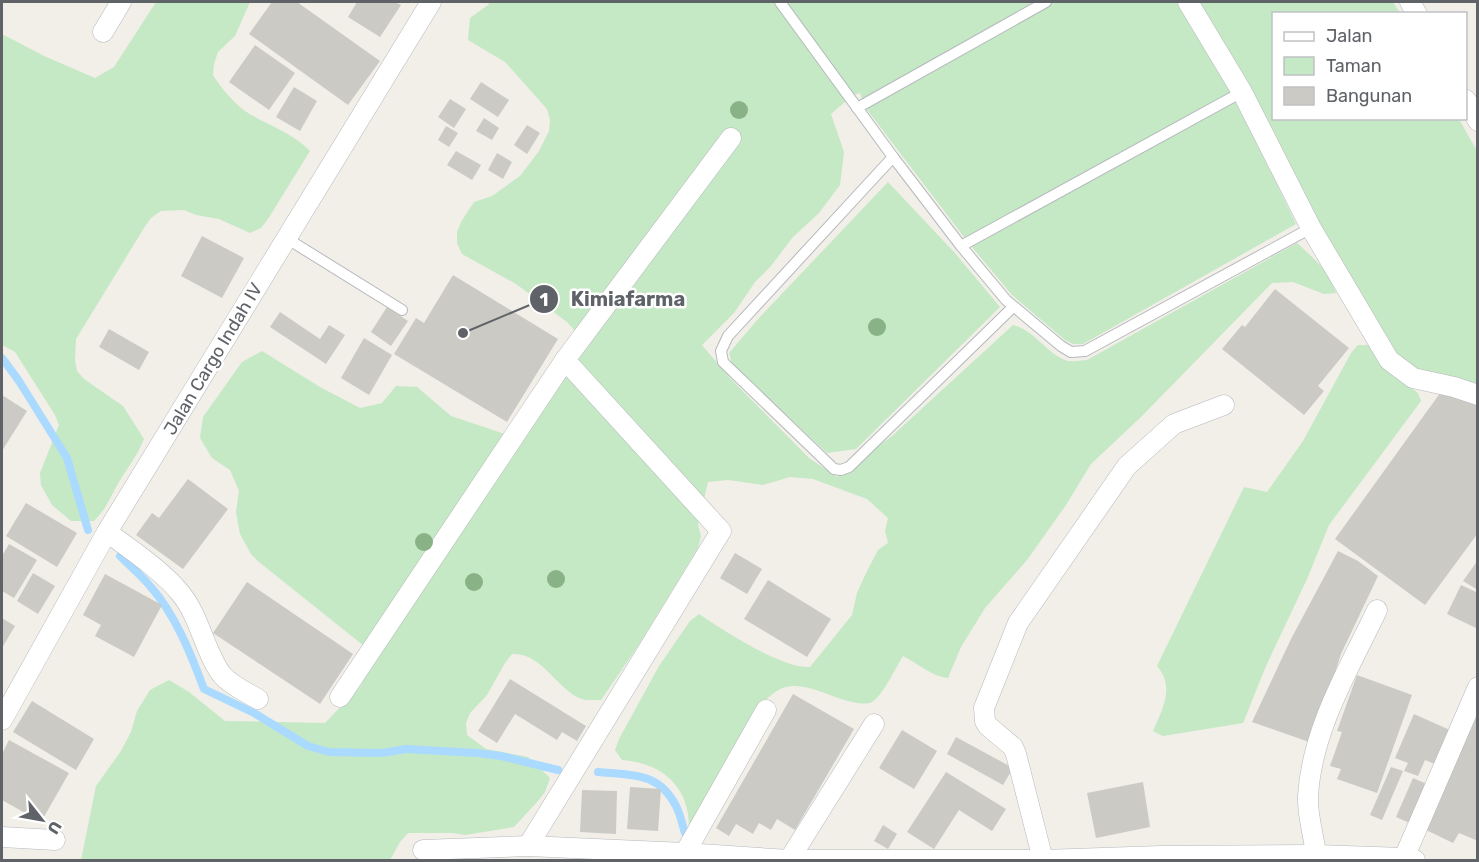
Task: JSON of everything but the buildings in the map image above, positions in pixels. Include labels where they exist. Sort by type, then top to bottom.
[{"type":"street","points":[[103,32],[121,2]]},
{"type":"street","name":"Jalan Cargo Indah IV","points":[[2,720],[107,532],[431,2]]},
{"type":"street","points":[[1188,2],[1242,92],[1311,228],[1389,360],[1413,378],[1478,395]]},
{"type":"street","points":[[1467,102],[1478,121]]},
{"type":"street","points":[[340,697],[565,360],[731,138]]},
{"type":"street","points":[[528,846],[721,531],[565,360]]},
{"type":"street","points":[[1042,860],[1016,754],[1013,747],[984,721],[987,694],[1018,623],[1127,466],[1174,424],[1224,405]]},
{"type":"street","points":[[107,532],[182,594],[201,627],[221,674],[229,682],[258,699]]},
{"type":"street","points":[[1316,855],[1308,798],[1313,756],[1330,710],[1377,610]]},
{"type":"street","points":[[423,850],[528,846],[789,860],[1042,860],[1316,855],[1409,859],[1478,687]]},
{"type":"street","points":[[685,853],[766,710]]},
{"type":"street","points":[[789,860],[874,724]]},
{"type":"street","points":[[2,837],[55,840]]},
{"type":"lane","points":[[780,2],[856,108],[961,246],[1012,307],[1060,346],[1071,352],[1085,351],[1311,228]]},
{"type":"lane","points":[[856,108],[1046,2]]},
{"type":"lane","points":[[961,246],[1242,92]]},
{"type":"lane","points":[[893,157],[728,336],[722,351],[723,362],[834,469],[841,470],[849,467],[1012,307]]},
{"type":"lane","points":[[286,238],[402,310]]},
{"type":"green space","points":[[156,2],[250,2],[235,36],[218,52],[213,75],[245,111],[287,134],[310,151],[261,228],[250,233],[219,219],[196,215],[184,210],[161,211],[151,218],[144,228],[76,339],[75,360],[77,371],[84,379],[123,406],[144,439],[98,517],[94,521],[71,521],[52,505],[41,485],[40,473],[59,425],[15,352],[2,345],[2,34],[44,56],[95,78],[114,67]]},
{"type":"green space","points":[[490,2],[1178,2],[1234,96],[1296,224],[1083,344],[1073,344],[1065,340],[1012,295],[967,241],[865,107],[860,93],[853,95],[831,114],[844,152],[840,185],[819,213],[793,237],[771,266],[755,282],[734,313],[702,345],[729,377],[809,458],[837,477],[892,436],[1013,325],[1028,332],[1061,358],[1068,361],[1087,360],[1297,243],[1325,271],[1336,293],[1324,294],[1293,282],[1272,283],[1141,417],[1091,464],[1066,505],[1027,560],[985,608],[961,647],[948,678],[931,672],[903,656],[884,688],[872,702],[853,702],[797,686],[783,688],[770,696],[757,710],[733,748],[699,824],[689,825],[684,798],[670,779],[649,766],[622,760],[615,750],[619,739],[659,666],[690,621],[699,614],[769,655],[784,662],[810,667],[852,615],[857,593],[867,571],[878,550],[888,543],[885,531],[888,518],[867,499],[813,479],[790,477],[763,485],[728,480],[708,482],[698,525],[701,536],[698,548],[638,646],[601,700],[576,697],[542,666],[523,655],[512,654],[487,695],[470,713],[466,723],[467,735],[486,749],[528,757],[550,778],[545,792],[514,827],[465,835],[408,833],[390,860],[81,860],[96,786],[121,751],[131,732],[137,711],[150,690],[169,680],[189,692],[225,721],[325,723],[360,687],[370,668],[364,646],[259,562],[251,554],[240,534],[236,512],[239,491],[230,470],[212,458],[200,438],[203,417],[242,362],[262,351],[320,387],[360,408],[382,403],[396,386],[417,387],[451,416],[511,436],[565,362],[575,331],[567,322],[516,284],[462,254],[457,243],[457,232],[461,222],[474,202],[492,196],[520,176],[539,151],[549,131],[550,120],[547,109],[505,62],[468,40],[470,18]]},
{"type":"green space","points":[[1197,2],[1393,2],[1399,12],[1272,12],[1272,120],[1460,120],[1477,151],[1477,387],[1416,372],[1395,355],[1317,224]]},
{"type":"green space","points":[[888,182],[954,252],[1000,307],[856,449],[827,453],[732,364],[729,353],[759,318]]},
{"type":"green space","points":[[1358,345],[1370,345],[1391,373],[1418,393],[1421,401],[1329,525],[1243,723],[1163,736],[1153,731],[1163,706],[1166,690],[1162,674],[1157,666],[1244,487],[1267,492],[1303,441],[1351,353]]},
{"type":"waterway","points":[[2,358],[67,458],[88,530]]},
{"type":"waterway","points":[[120,556],[147,582],[167,609],[188,648],[204,689],[254,713],[308,746],[329,752],[382,753],[406,749],[477,753],[501,756],[558,770]]},
{"type":"waterway","points":[[598,772],[633,775],[653,781],[669,795],[676,806],[685,833]]},
{"type":"place","name":"Kimiafarma","points":[[463,333]]}]
